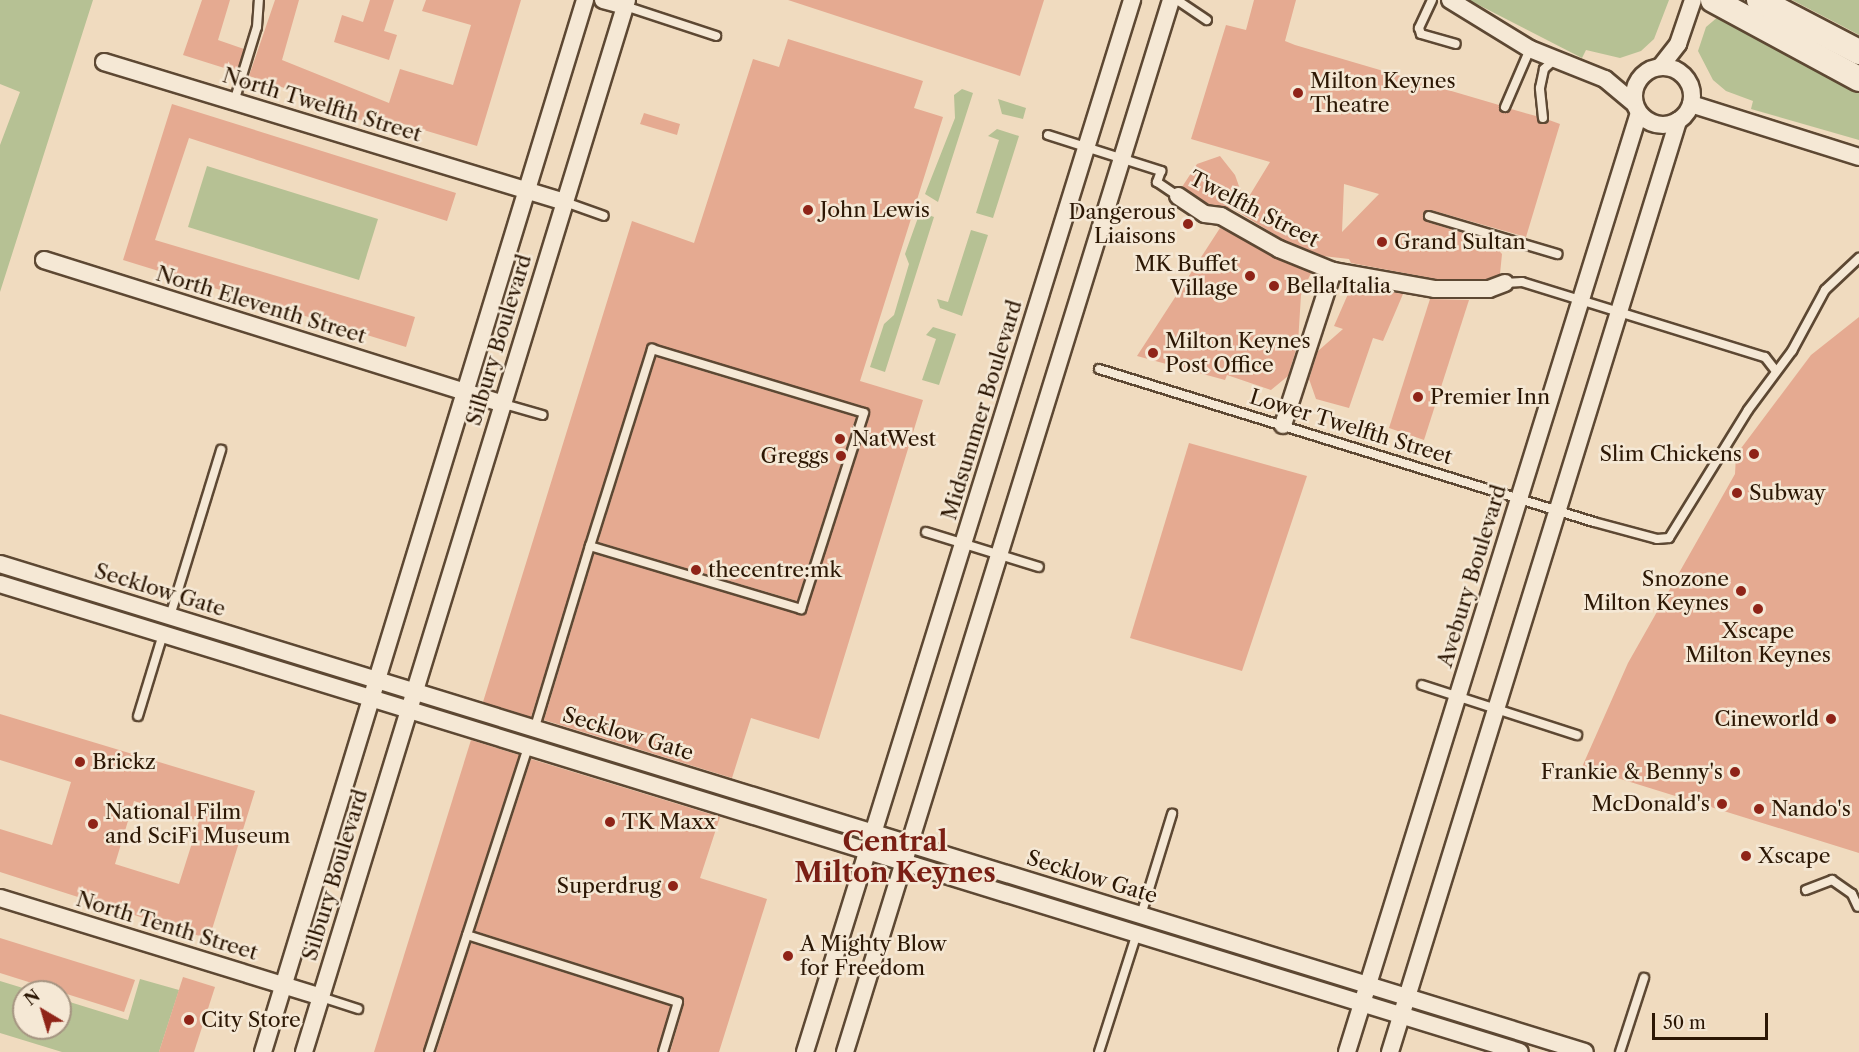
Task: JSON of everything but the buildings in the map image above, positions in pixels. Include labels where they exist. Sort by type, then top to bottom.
[{"type":"main road","points":[[1713,0],[1859,79]]},
{"type":"main road","points":[[1759,0],[1859,52]]},
{"type":"street","name":"Silbury Boulevard","points":[[263,1052],[585,0]]},
{"type":"street","points":[[603,0],[626,3]]},
{"type":"street","name":"Midsummer Boulevard","points":[[867,852],[1088,148],[1132,0]]},
{"type":"street","points":[[845,1052],[1171,0]]},
{"type":"street","points":[[1450,0],[1530,49],[1605,79],[1655,124],[1678,121]]},
{"type":"street","points":[[1605,79],[1644,73],[1660,66],[1678,44],[1693,0]]},
{"type":"street","name":"Silbury Boulevard","points":[[304,1052],[626,3]]},
{"type":"street","points":[[1390,1052],[1670,137],[1678,121],[1691,104],[1692,89],[1682,74],[1678,44]]},
{"type":"street","name":"North Twelfth Street","points":[[104,62],[565,202]]},
{"type":"street","points":[[1660,66],[1682,74]]},
{"type":"street","points":[[1637,108],[1634,90],[1644,73]]},
{"type":"street","points":[[1691,104],[1859,158]]},
{"type":"street","name":"Avebury Boulevard","points":[[1347,1052],[1620,174],[1637,108]]},
{"type":"street","name":"Twelfth Street","points":[[1178,196],[1205,214],[1221,216],[1279,249],[1334,271],[1435,289],[1489,289],[1505,283]]},
{"type":"street","name":"North Eleventh Street","points":[[44,260],[504,404]]},
{"type":"street","name":"Twelfth Street","points":[[1283,425],[1334,271]]},
{"type":"street","name":"Secklow Gate","points":[[0,564],[1585,1052]]},
{"type":"street","name":"Secklow Gate","points":[[0,584],[904,864],[1402,1015]]},
{"type":"street","points":[[805,1052],[867,852]]},
{"type":"street","name":"North Tenth Street","points":[[0,898],[321,997]]},
{"type":"street","points":[[1402,1015],[1520,1052]]},
{"type":"lane","points":[[234,102],[257,27],[259,0]]},
{"type":"lane","points":[[1177,0],[1207,20]]},
{"type":"lane","points":[[1432,0],[1419,28],[1421,34],[1456,44]]},
{"type":"lane","points":[[626,3],[716,36]]},
{"type":"lane","points":[[1504,106],[1530,49]]},
{"type":"lane","points":[[1543,118],[1540,88],[1545,69],[1554,60]]},
{"type":"lane","points":[[1048,135],[1122,159]]},
{"type":"lane","name":"Twelfth Street","points":[[1122,159],[1161,171],[1157,182],[1178,196]]},
{"type":"lane","points":[[565,202],[604,216]]},
{"type":"lane","points":[[1429,216],[1557,254]]},
{"type":"lane","points":[[1776,371],[1825,290],[1859,258]]},
{"type":"lane","name":"Twelfth Street","points":[[1505,283],[1522,282],[1766,357],[1776,371]]},
{"type":"lane","points":[[429,1052],[534,730],[590,546],[652,349],[864,413],[801,609],[590,546]]},
{"type":"lane","name":"Lower Twelfth Street","points":[[1100,369],[1640,535],[1669,538],[1728,441],[1776,371]]},
{"type":"lane","points":[[504,404],[542,415]]},
{"type":"lane","points":[[170,616],[221,450]]},
{"type":"lane","points":[[926,532],[1038,567]]},
{"type":"lane","points":[[138,716],[163,634]]},
{"type":"lane","points":[[1422,685],[1577,735]]},
{"type":"lane","points":[[1142,915],[1172,814]]},
{"type":"lane","points":[[1806,890],[1832,880],[1852,894],[1858,907]]},
{"type":"lane","points":[[1099,1052],[1137,933]]},
{"type":"lane","points":[[467,936],[678,1002],[663,1052]]},
{"type":"lane","points":[[1620,1052],[1644,978]]},
{"type":"lane","points":[[321,997],[358,1009]]},
{"type":"green space","points":[[0,0],[93,0],[0,292],[0,145],[20,92],[0,84]]},
{"type":"green space","points":[[1469,0],[1669,0],[1654,39],[1641,51],[1620,58],[1586,50],[1582,58]]},
{"type":"green space","points":[[1792,0],[1859,0],[1859,35],[1846,28]]},
{"type":"green space","points":[[1719,16],[1859,91],[1859,140],[1751,109],[1753,101],[1726,91],[1713,80],[1698,51],[1706,27]]},
{"type":"green space","points":[[962,89],[973,93],[938,202],[925,194],[955,118],[954,95]]},
{"type":"green space","points":[[998,99],[1026,108],[1023,119],[1002,114]]},
{"type":"green space","points":[[997,129],[1019,136],[993,218],[976,213],[999,140],[988,136]]},
{"type":"green space","points":[[207,166],[378,219],[359,280],[188,227]]},
{"type":"green space","points":[[920,212],[934,217],[885,372],[870,367],[884,324],[894,315],[909,264],[905,254]]},
{"type":"green space","points":[[971,230],[988,235],[962,316],[940,308],[937,299],[948,302]]},
{"type":"green space","points":[[933,327],[956,334],[939,385],[922,380],[936,339],[926,335]]},
{"type":"green space","points":[[140,979],[179,990],[159,1052],[62,1052],[23,1040],[72,1040],[72,1003],[128,1020]]},
{"type":"green space","points":[[0,981],[12,985],[12,1037],[0,1033]]},
{"type":"place","name":"Milton Keynes Theatre","points":[[1298,93]]},
{"type":"place","name":"John Lewis","points":[[808,210]]},
{"type":"place","name":"Dangerous Liaisons","points":[[1188,224]]},
{"type":"place","name":"Grand Sultan","points":[[1382,242]]},
{"type":"place","name":"MK Buffet Village","points":[[1250,276]]},
{"type":"place","name":"Bella Italia","points":[[1274,286]]},
{"type":"place","name":"Milton Keynes Post Office","points":[[1153,353]]},
{"type":"place","name":"Premier Inn","points":[[1418,397]]},
{"type":"place","name":"NatWest","points":[[840,439]]},
{"type":"place","name":"Slim Chickens","points":[[1754,454]]},
{"type":"place","name":"Greggs","points":[[841,456]]},
{"type":"place","name":"Subway","points":[[1737,493]]},
{"type":"place","name":"thecentre:mk","points":[[696,570]]},
{"type":"place","name":"Snozone Milton Keynes","points":[[1741,591]]},
{"type":"place","name":"Xscape Milton Keynes","points":[[1758,609]]},
{"type":"place","name":"Cineworld","points":[[1831,719]]},
{"type":"place","name":"Brickz","points":[[80,762]]},
{"type":"place","name":"Frankie & Benny's","points":[[1735,772]]},
{"type":"place","name":"McDonald's","points":[[1722,804]]},
{"type":"place","name":"Nando's","points":[[1759,809]]},
{"type":"place","name":"TK Maxx","points":[[610,822]]},
{"type":"place","name":"National Film and SciFi Museum","points":[[93,824]]},
{"type":"place","name":"Xscape","points":[[1746,856]]},
{"type":"place","name":"Superdrug","points":[[673,886]]},
{"type":"place","name":"A Mighty Blow for Freedom","points":[[788,956]]},
{"type":"place","name":"City Store","points":[[189,1020]]},
{"type":"district","name":"Central Milton Keynes","points":[[895,856]]}]
